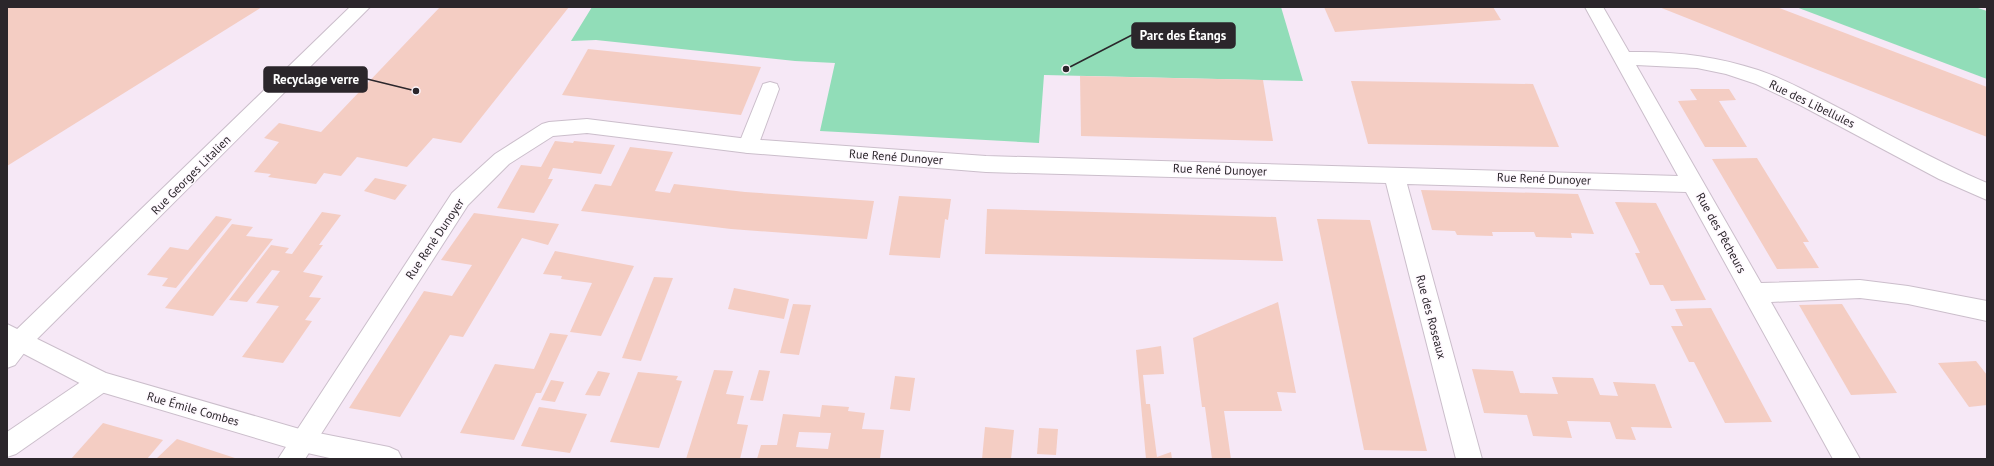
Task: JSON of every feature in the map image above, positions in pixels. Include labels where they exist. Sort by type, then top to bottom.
[{"type":"street","name":"Rue Georges Litalien","points":[[11,344],[361,7]]},
{"type":"street","name":"Rue des Pêcheurs","points":[[1594,7],[1847,459]]},
{"type":"street","name":"Rue des Libellules","points":[[1623,58],[1668,58],[1702,62],[1742,71],[1791,91],[1923,163],[1987,192]]},
{"type":"street","name":"Rue René Dunoyer","points":[[297,450],[460,199],[502,160],[549,129],[587,126],[748,146],[986,164],[1693,184]]},
{"type":"street","name":"Rue des Roseaux","points":[[1394,175],[1469,459]]},
{"type":"street","points":[[1754,293],[1860,289],[1908,296],[1987,311]]},
{"type":"street","name":"Rue Émile Combes","points":[[11,344],[100,382],[297,450],[389,459]]},
{"type":"street","points":[[7,446],[100,382]]},
{"type":"lane","points":[[748,146],[770,89]]},
{"type":"green space","points":[[592,7],[1281,7],[1303,81],[1044,75],[1039,143],[820,131],[835,63],[795,61],[596,40],[571,41]]},
{"type":"green space","points":[[1796,7],[1975,7],[1987,11],[1987,79]]},
{"type":"building","points":[[7,7],[262,7],[7,166]]},
{"type":"building","points":[[440,7],[569,7],[461,143],[433,138],[407,167],[357,157],[341,176],[324,173],[316,184],[268,177],[271,174],[254,172],[279,142],[264,138],[279,123],[321,132]]},
{"type":"building","points":[[1324,7],[1493,7],[1501,20],[1335,32]]},
{"type":"building","points":[[1659,7],[1777,7],[1987,87],[1987,137]]},
{"type":"building","points":[[588,49],[761,67],[741,115],[562,95]]},
{"type":"building","points":[[1080,76],[1263,80],[1273,141],[1081,136]]},
{"type":"building","points":[[1351,81],[1533,84],[1559,147],[1368,144]]},
{"type":"building","points":[[1690,89],[1729,89],[1736,100],[1719,101],[1747,147],[1705,147],[1678,101],[1697,100]]},
{"type":"building","points":[[555,141],[573,143],[574,141],[615,145],[601,174],[553,168],[548,179],[553,179],[534,213],[497,208],[521,165],[541,167]]},
{"type":"building","points":[[630,147],[673,152],[655,191],[670,193],[674,184],[745,192],[874,201],[867,239],[731,229],[581,211],[595,184],[611,186]]},
{"type":"building","points":[[1757,158],[1809,242],[1803,242],[1819,268],[1777,269],[1712,159]]},
{"type":"building","points":[[375,178],[407,185],[395,200],[364,191]]},
{"type":"building","points":[[1421,190],[1578,194],[1594,234],[1571,233],[1572,238],[1536,237],[1534,232],[1492,232],[1493,236],[1457,235],[1455,231],[1432,230]]},
{"type":"building","points":[[899,196],[951,199],[948,220],[945,219],[940,258],[889,255]]},
{"type":"building","points":[[1615,202],[1656,203],[1706,300],[1671,301],[1663,285],[1650,285],[1635,253],[1640,253]]},
{"type":"building","points":[[987,209],[1276,217],[1283,261],[985,254]]},
{"type":"building","points":[[322,212],[341,215],[319,245],[323,245],[303,272],[323,276],[309,297],[321,298],[305,320],[312,321],[283,363],[242,357],[279,306],[256,303],[280,271],[272,270],[247,302],[229,300],[271,245],[289,248],[285,253],[292,254]]},
{"type":"building","points":[[474,213],[559,224],[548,245],[522,238],[463,337],[450,335],[400,417],[349,408],[424,291],[452,296],[472,265],[441,260]]},
{"type":"building","points":[[216,216],[232,219],[176,288],[162,286],[168,278],[147,275],[170,247],[188,250]]},
{"type":"building","points":[[1317,219],[1370,220],[1427,451],[1364,450]]},
{"type":"building","points":[[232,224],[253,227],[246,236],[273,239],[213,316],[165,308]]},
{"type":"building","points":[[555,251],[634,266],[601,336],[570,332],[592,283],[561,279],[562,276],[543,274]]},
{"type":"building","points":[[654,277],[673,278],[641,361],[622,358]]},
{"type":"building","points":[[734,288],[789,299],[784,319],[728,309]]},
{"type":"building","points":[[1278,302],[1296,393],[1277,392],[1282,411],[1224,411],[1231,459],[1212,459],[1205,407],[1202,407],[1193,338]]},
{"type":"building","points":[[793,304],[811,305],[799,355],[780,353]]},
{"type":"building","points":[[1842,304],[1897,393],[1851,395],[1799,305]]},
{"type":"building","points":[[1711,308],[1772,422],[1725,423],[1694,362],[1689,362],[1671,326],[1683,326],[1675,309]]},
{"type":"building","points":[[550,333],[568,335],[541,393],[536,393],[514,440],[460,433],[495,364],[534,369]]},
{"type":"building","points":[[1161,346],[1164,374],[1143,375],[1146,404],[1150,404],[1157,457],[1171,452],[1172,459],[1146,459],[1136,350]]},
{"type":"building","points":[[1976,361],[1987,375],[1987,405],[1969,407],[1938,363]]},
{"type":"building","points":[[1472,369],[1513,371],[1520,393],[1558,394],[1552,377],[1593,378],[1600,395],[1618,396],[1613,382],[1655,384],[1672,428],[1631,427],[1636,440],[1616,439],[1610,422],[1567,421],[1572,438],[1533,436],[1527,415],[1484,413]]},
{"type":"building","points":[[714,370],[733,371],[726,394],[744,396],[737,424],[748,425],[740,459],[686,459]]},
{"type":"building","points":[[759,370],[770,371],[763,401],[750,400]]},
{"type":"building","points":[[598,371],[610,373],[600,396],[585,395]]},
{"type":"building","points":[[638,372],[678,376],[676,380],[682,381],[659,448],[610,442]]},
{"type":"building","points":[[895,376],[915,378],[910,411],[890,409]]},
{"type":"building","points":[[551,380],[564,382],[555,402],[541,400]]},
{"type":"building","points":[[822,405],[849,407],[848,411],[865,413],[862,429],[884,430],[880,459],[757,459],[761,445],[777,445],[783,414],[820,417]],"holes":[[[799,432],[831,433],[828,449],[796,447]]]},
{"type":"building","points":[[539,407],[587,414],[570,453],[521,446]]},
{"type":"building","points":[[103,423],[163,440],[147,459],[71,459]]},
{"type":"building","points":[[985,427],[1014,430],[1011,459],[982,459]]},
{"type":"building","points":[[1039,428],[1058,429],[1056,455],[1037,454]]},
{"type":"building","points":[[177,439],[238,459],[156,459]]},
{"type":"place","name":"Parc des Étangs","points":[[1066,69]]},
{"type":"place","name":"Recyclage verre","points":[[416,91]]}]
